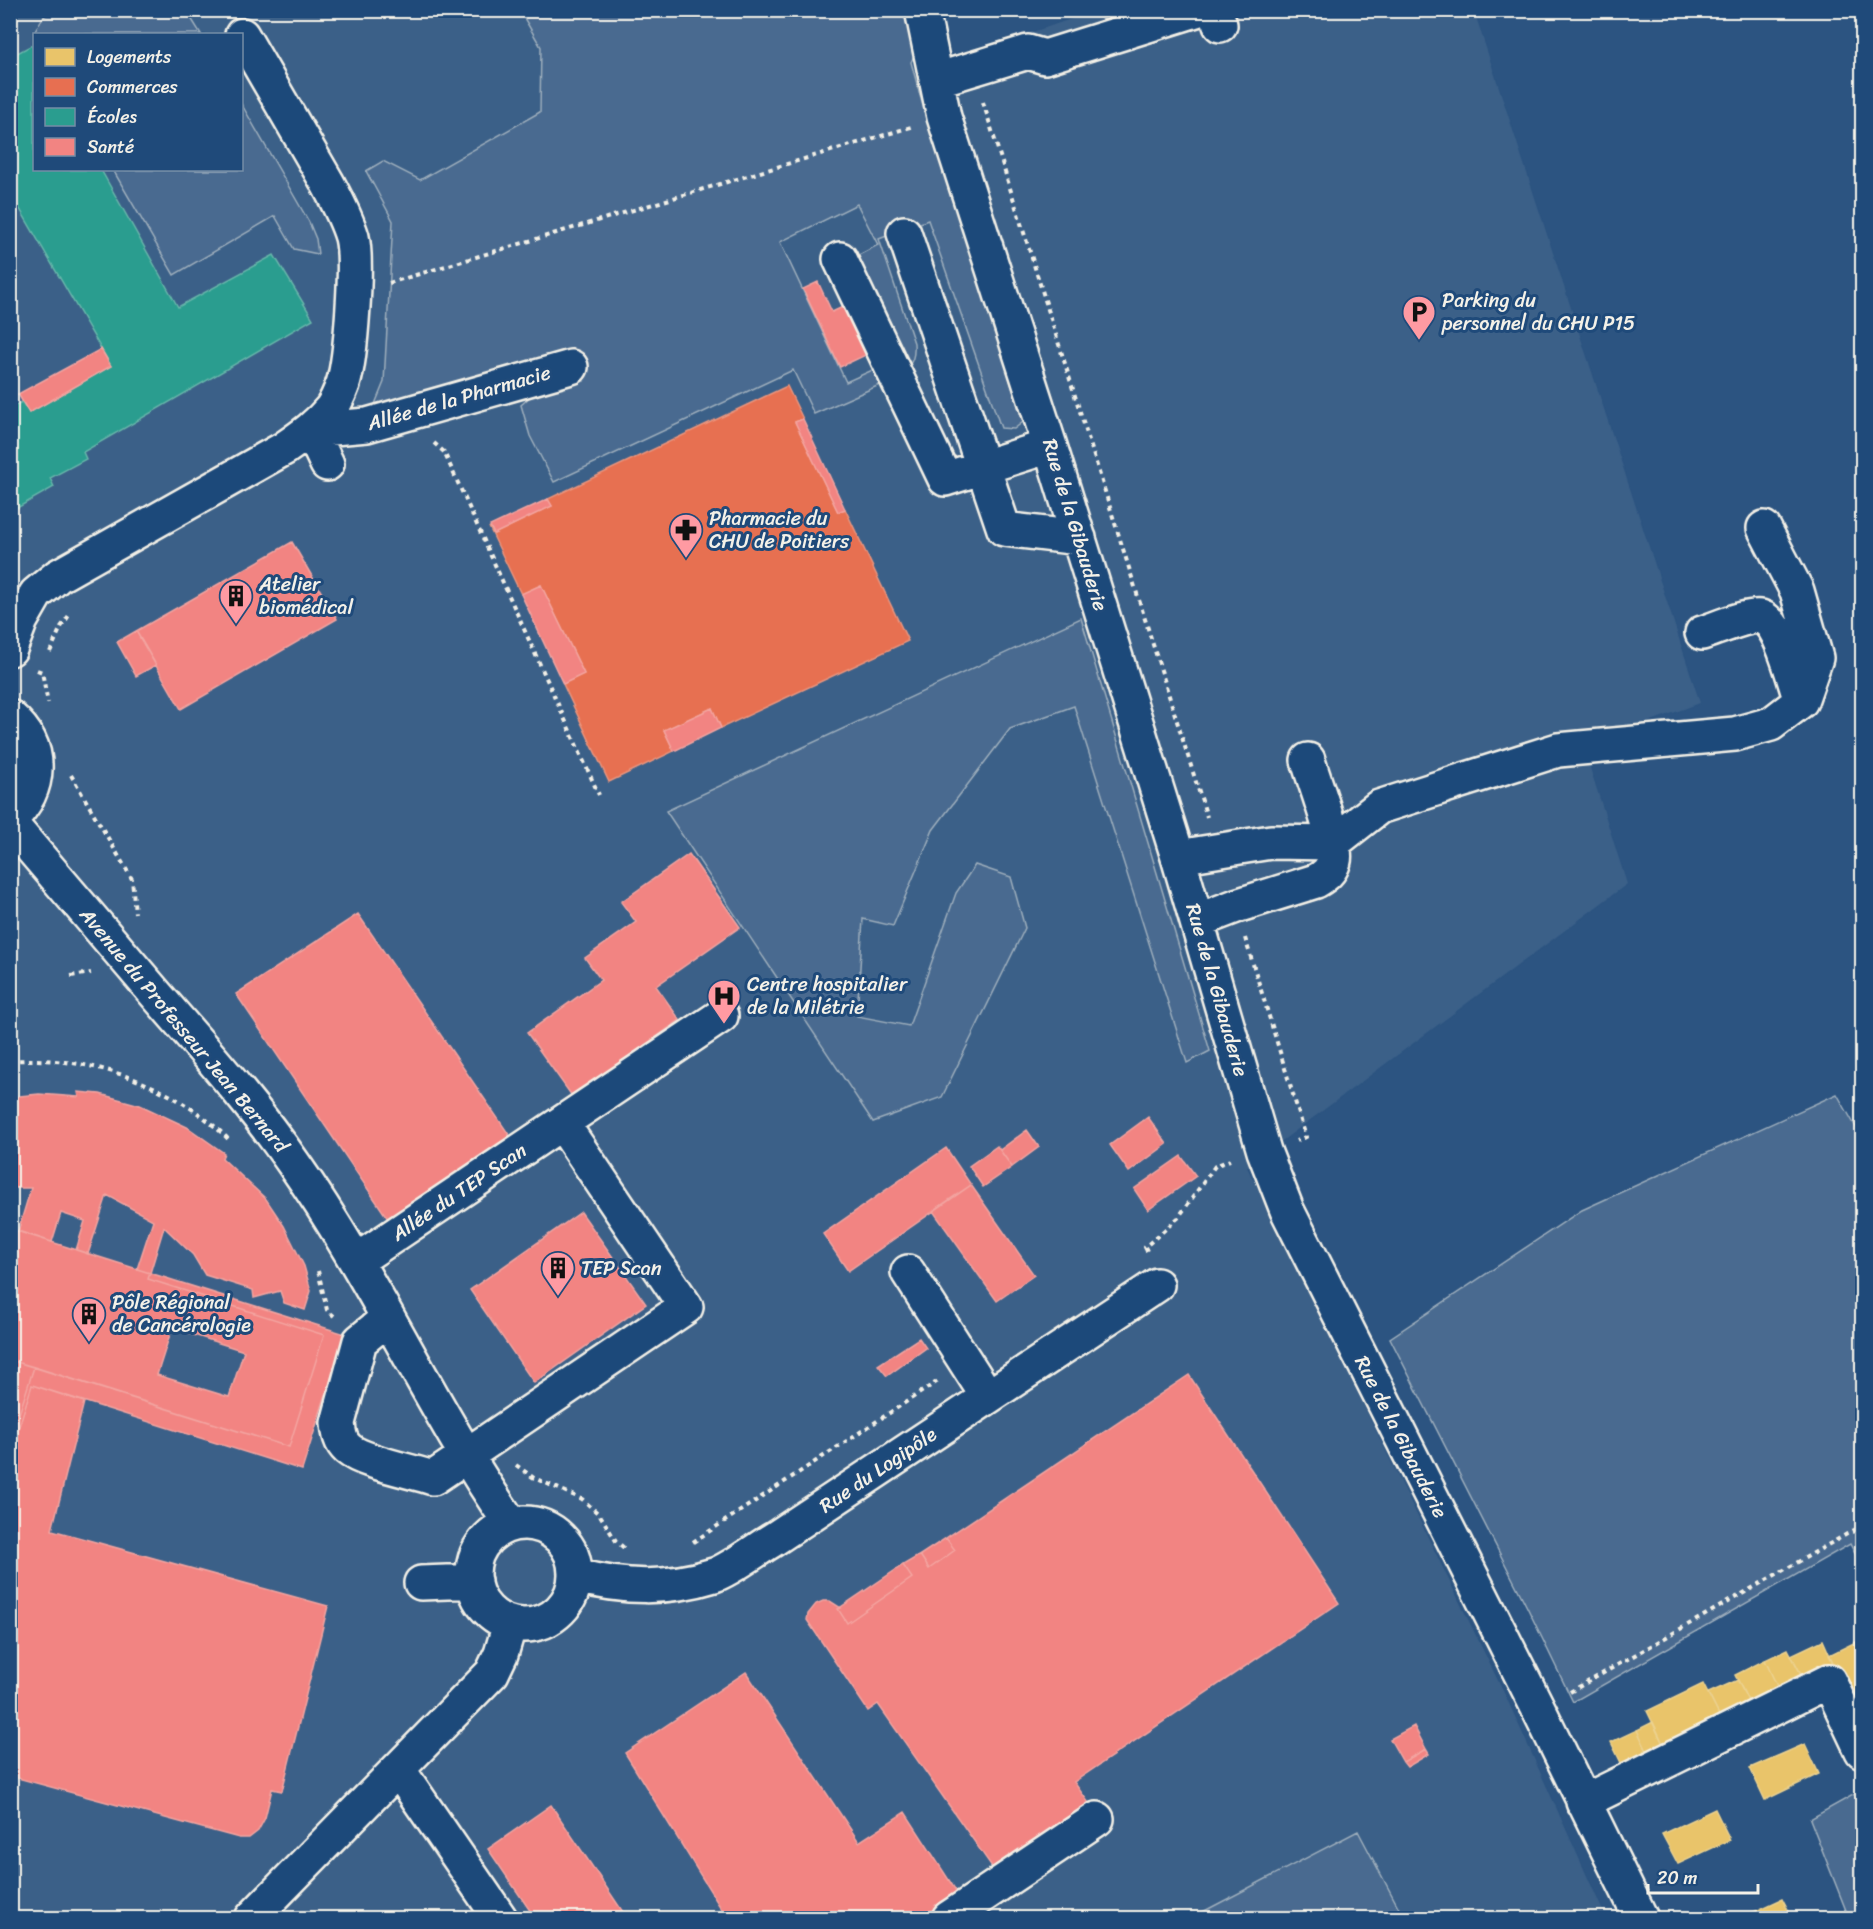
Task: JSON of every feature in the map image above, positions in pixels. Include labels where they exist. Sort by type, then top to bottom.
[{"type":"street","points":[[227,10],[240,33]]},
{"type":"street","name":"Rue de la Gibauderie","points":[[922,10],[944,117],[1050,446],[1178,857],[1264,1151],[1287,1210],[1641,1918]]},
{"type":"street","points":[[936,80],[1028,52],[1046,62],[1132,40],[1211,15]]},
{"type":"street","points":[[10,649],[21,620],[36,594],[58,576],[285,448],[311,430],[332,408],[343,383],[348,357],[354,269],[352,238],[340,205],[243,38]]},
{"type":"street","points":[[904,233],[1004,529],[1079,538]]},
{"type":"street","points":[[840,259],[945,479],[1050,446]]},
{"type":"street","name":"Allée de la Pharmacie","points":[[311,430],[367,425],[571,366]]},
{"type":"street","points":[[311,430],[327,464]]},
{"type":"street","points":[[1178,857],[1271,842],[1333,843],[1379,807],[1557,750],[1735,734],[1771,724],[1801,701],[1816,658],[1797,591],[1764,528]]},
{"type":"street","points":[[1702,633],[1750,618],[1761,617],[1772,625],[1779,639],[1801,701]]},
{"type":"street","points":[[10,717],[27,735],[34,753],[35,772],[32,791],[22,808],[10,821]]},
{"type":"street","points":[[1197,921],[1316,881],[1327,874],[1335,859],[1333,843],[1308,760]]},
{"type":"street","name":"Avenue du Professeur Jean Bernard","points":[[10,821],[223,1072],[294,1164],[356,1262],[492,1496],[512,1524]]},
{"type":"street","name":"Allée du TEP Scan","points":[[356,1262],[568,1133],[721,1016]]},
{"type":"street","points":[[388,1318],[360,1341],[338,1423],[340,1437],[346,1448],[358,1456],[433,1478],[687,1307],[568,1133]]},
{"type":"street","points":[[908,1272],[988,1397]]},
{"type":"street","name":"Rue du Logipôle","points":[[576,1576],[605,1583],[663,1587],[716,1574],[774,1539],[1157,1285]]},
{"type":"street","points":[[527,1523],[543,1526],[557,1534],[567,1546],[574,1560],[576,1576],[570,1597],[557,1615],[543,1623],[526,1626],[510,1624],[490,1613],[482,1604],[475,1589],[473,1573],[476,1557],[484,1542],[497,1531],[512,1524],[527,1523]]},
{"type":"street","points":[[421,1583],[474,1581]]},
{"type":"street","points":[[252,1918],[492,1672],[501,1654],[510,1624]]},
{"type":"street","points":[[1583,1802],[1829,1681],[1863,1751]]},
{"type":"street","points":[[398,1769],[500,1918]]},
{"type":"street","points":[[949,1918],[1097,1819]]},
{"type":"path","points":[[383,285],[918,125]]},
{"type":"path","points":[[423,441],[435,444],[444,452],[599,795]]},
{"type":"path","points":[[42,672],[61,627],[74,609]]},
{"type":"path","points":[[10,1061],[66,1061],[133,1078],[188,1106],[221,1132],[236,1148]]},
{"type":"path","points":[[317,1267],[327,1310]]},
{"type":"path","points":[[1539,1710],[1847,1534],[1863,1528]]},
{"type":"shaded area","points":[[186,10],[200,33],[34,33],[43,17],[53,11]]},
{"type":"shaded area","name":"Centre hospitalier de la Milétrie","points":[[11,11],[889,11],[900,77],[1095,11],[1474,11],[1700,703],[1583,746],[1627,884],[1247,1167],[1507,1699],[1606,1918],[11,1918]]},
{"type":"shaded area","points":[[520,11],[906,11],[914,56],[911,62],[927,121],[930,121],[1023,422],[1014,429],[1001,428],[928,220],[879,239],[914,343],[913,359],[904,372],[851,259],[878,245],[857,204],[780,242],[846,382],[877,368],[884,383],[814,414],[793,370],[554,482],[530,436],[521,405],[531,396],[584,381],[574,348],[373,409],[384,382],[393,221],[366,171],[383,161],[420,180],[540,112],[541,47]]},
{"type":"shaded area","points":[[243,107],[309,222],[316,239],[318,254],[294,249],[275,216],[174,275],[114,171],[243,171]]},
{"type":"shaded area","points":[[1081,618],[1210,1051],[1187,1063],[1074,706],[1010,729],[933,830],[893,926],[863,919],[857,1016],[909,1026],[956,893],[975,865],[1011,877],[1025,928],[942,1097],[873,1122],[666,811]]},
{"type":"shaded area","points":[[1837,1094],[1862,1138],[1862,1567],[1850,1544],[1573,1702],[1390,1338],[1582,1210]]},
{"type":"shaded area","points":[[1862,1790],[1862,1918],[1849,1918],[1810,1819]]},
{"type":"shaded area","points":[[1358,1831],[1404,1918],[1191,1918]]},
{"type":"building: Logements","points":[[1862,1639],[1862,1705],[1856,1708],[1829,1655]]},
{"type":"building: Logements","points":[[1823,1640],[1835,1667],[1805,1682],[1791,1655]]},
{"type":"building: Logements","points":[[1788,1649],[1808,1687],[1783,1699],[1765,1660]]},
{"type":"building: Logements","points":[[1765,1660],[1783,1699],[1754,1713],[1735,1675]]},
{"type":"building: Logements","points":[[1738,1680],[1751,1707],[1722,1721],[1708,1693]]},
{"type":"building: Logements","points":[[1703,1684],[1722,1721],[1665,1748],[1647,1711]]},
{"type":"building: Logements","points":[[1653,1722],[1665,1748],[1650,1757],[1637,1730]]},
{"type":"building: Logements","points":[[1637,1730],[1651,1760],[1626,1773],[1611,1742]]},
{"type":"building: Logements","points":[[1805,1744],[1819,1774],[1765,1800],[1750,1768]]},
{"type":"building: Logements","points":[[1715,1809],[1730,1840],[1678,1864],[1662,1834]]},
{"type":"building: Logements","points":[[1782,1899],[1792,1918],[1743,1917]]},
{"type":"building: Commerces","name":"Pharmacie du CHU de Poitiers","points":[[787,386],[803,419],[795,422],[838,512],[845,509],[908,641],[721,728],[712,708],[664,730],[674,751],[609,782],[563,684],[584,674],[541,585],[521,594],[489,527],[494,534],[552,506],[548,499]]},
{"type":"building: Écoles","points":[[32,45],[33,171],[102,171],[178,307],[274,255],[313,319],[83,452],[86,459],[50,478],[54,487],[10,512],[10,408],[22,402],[29,413],[111,366],[10,192],[10,57]]},
{"type":"building: Santé","points":[[818,282],[832,312],[847,305],[870,353],[840,367],[803,289]]},
{"type":"building: Santé","points":[[101,349],[111,366],[29,413],[18,394]]},
{"type":"building: Santé","points":[[803,419],[845,509],[838,512],[795,422]]},
{"type":"building: Santé","points":[[548,499],[552,506],[494,534],[490,526]]},
{"type":"building: Santé","name":"Atelier biomédical","points":[[292,542],[337,619],[181,709],[136,631]]},
{"type":"building: Santé","points":[[541,585],[584,674],[563,684],[521,594]]},
{"type":"building: Santé","points":[[136,631],[156,665],[136,676],[117,642]]},
{"type":"building: Santé","points":[[712,708],[721,728],[674,751],[664,730]]},
{"type":"building: Santé","points":[[689,854],[740,927],[656,986],[680,1020],[572,1096],[527,1033],[601,980],[585,958],[636,922],[621,902]]},
{"type":"building: Santé","points":[[358,914],[512,1139],[390,1222],[236,994]]},
{"type":"building: Santé","points":[[78,1092],[100,1094],[140,1105],[187,1127],[224,1153],[222,1158],[266,1199],[284,1226],[304,1266],[311,1291],[305,1310],[284,1303],[280,1291],[254,1298],[253,1290],[205,1275],[193,1255],[164,1227],[150,1273],[137,1269],[153,1220],[107,1195],[88,1254],[76,1250],[85,1221],[61,1213],[52,1242],[18,1231],[31,1188],[12,1188],[10,1097],[39,1094],[79,1097]]},
{"type":"building: Santé","points":[[1148,1117],[1167,1144],[1129,1172],[1110,1145]]},
{"type":"building: Santé","points":[[1027,1130],[1039,1147],[1012,1167],[1000,1150]]},
{"type":"building: Santé","points":[[997,1146],[1012,1167],[983,1187],[969,1166]]},
{"type":"building: Santé","points":[[946,1148],[971,1185],[848,1271],[823,1234]]},
{"type":"building: Santé","points":[[1181,1156],[1196,1176],[1148,1210],[1134,1189]]},
{"type":"building: Santé","points":[[971,1185],[1034,1275],[997,1301],[933,1211]]},
{"type":"building: Santé","name":"TEP Scan","points":[[581,1212],[646,1304],[534,1383],[470,1290]]},
{"type":"building: Santé","name":"Pôle Régional de Cancérologie","points":[[10,1229],[150,1273],[148,1279],[324,1335],[289,1447],[10,1360]],"holes":[[[172,1328],[244,1351],[229,1397],[157,1375]]]},
{"type":"building: Santé","points":[[150,1273],[345,1334],[302,1470],[32,1385],[10,1455],[10,1426],[15,1427],[34,1367],[289,1447],[324,1335],[148,1279]]},
{"type":"building: Santé","points":[[919,1338],[926,1348],[887,1376],[878,1365]]},
{"type":"building: Santé","points":[[10,1360],[34,1367],[15,1427],[10,1426]]},
{"type":"building: Santé","points":[[1189,1375],[1339,1603],[1074,1782],[1091,1806],[995,1871],[878,1704],[868,1711],[807,1620],[808,1614],[816,1604],[830,1601],[841,1608],[838,1609],[847,1623],[912,1578],[903,1565],[920,1555],[929,1569],[955,1550],[946,1538]]},
{"type":"building: Santé","points":[[32,1385],[84,1402],[52,1530],[328,1606],[282,1791],[272,1789],[265,1818],[258,1831],[249,1838],[239,1838],[10,1776],[10,1455]]},
{"type":"building: Santé","points":[[946,1538],[955,1550],[929,1569],[920,1555]]},
{"type":"building: Santé","points":[[903,1565],[912,1578],[847,1623],[838,1609]]},
{"type":"building: Santé","points":[[746,1672],[859,1842],[905,1812],[960,1897],[925,1918],[727,1918],[625,1753]]},
{"type":"building: Santé","points":[[1414,1726],[1426,1749],[1403,1762],[1390,1739]]},
{"type":"building: Santé","points":[[1426,1749],[1429,1754],[1407,1767],[1403,1762]]},
{"type":"building: Santé","points":[[551,1805],[627,1918],[535,1918],[488,1849]]},
{"type":"place","name":"Parking du personnel du CHU P15","points":[[1419,341]]},
{"type":"place","name":"Pharmacie du CHU de Poitiers","points":[[686,559]]},
{"type":"place","name":"Atelier biomédical","points":[[236,625]]},
{"type":"place","name":"Centre hospitalier de la Milétrie","points":[[724,1025]]},
{"type":"place","name":"TEP Scan","points":[[558,1297]]},
{"type":"place","name":"Pôle Régional de Cancérologie","points":[[89,1343]]}]
